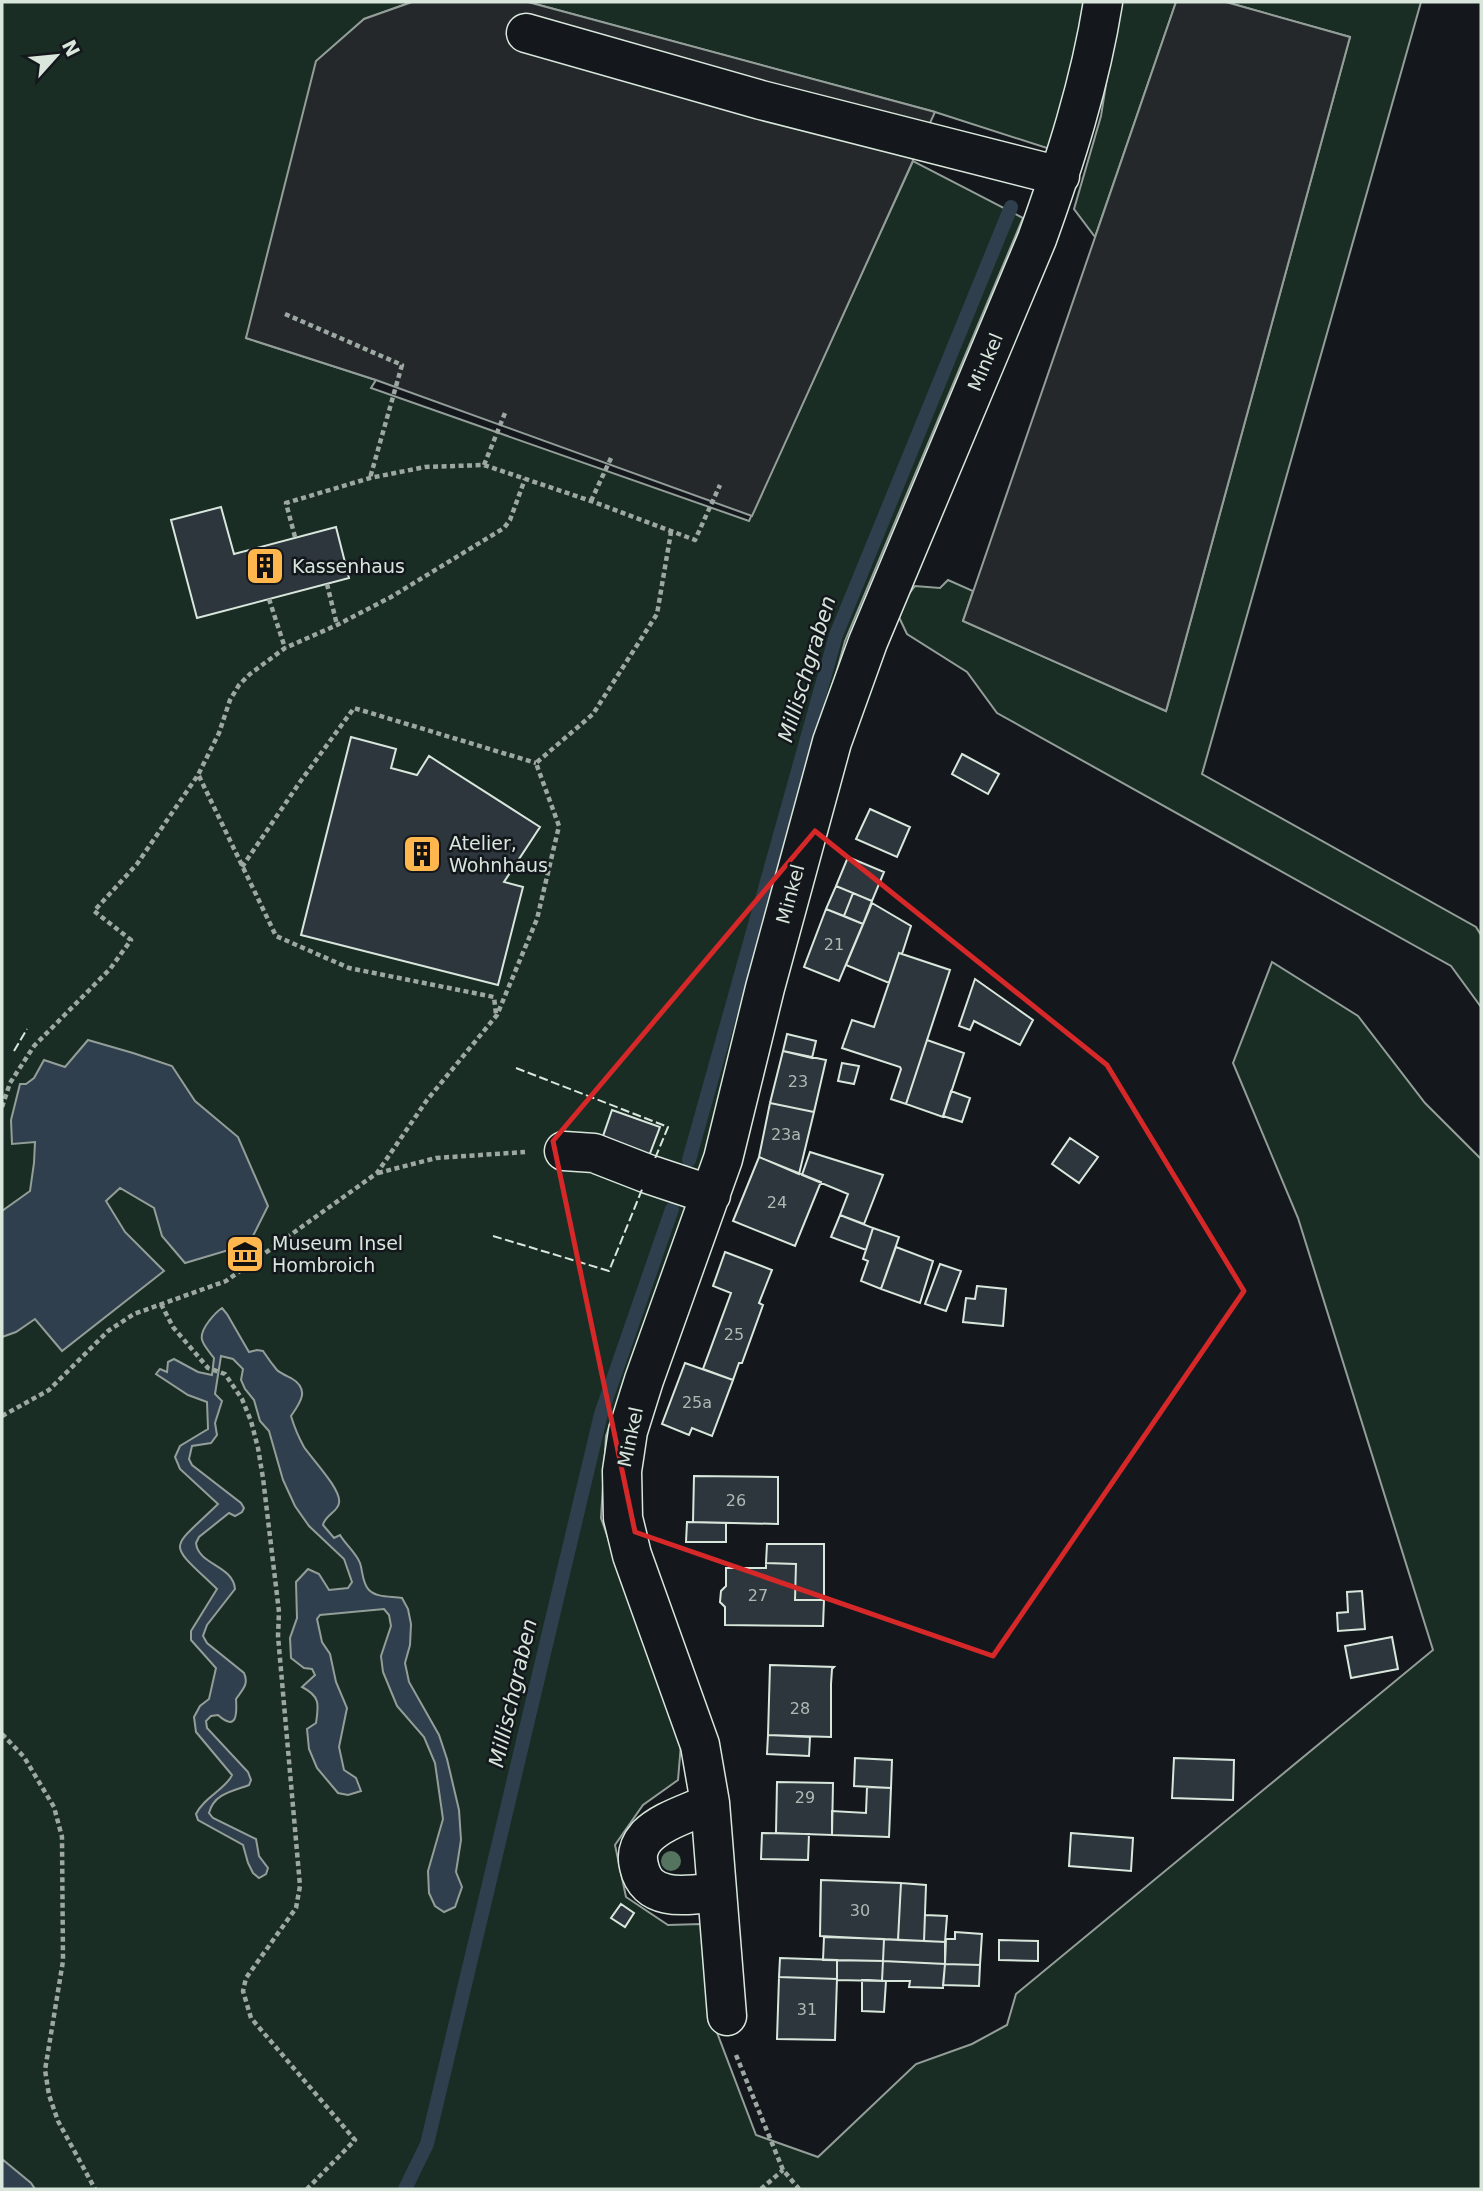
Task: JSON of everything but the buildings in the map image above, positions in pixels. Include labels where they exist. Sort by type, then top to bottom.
[{"type":"street","name":"Minkel","points":[[727,2015],[710,1803],[700,1745],[632,1555],[623,1518],[622,1471],[628,1431],[723,1159],[765,988],[832,742],[868,642],[1037,239],[1060,176],[1086,87],[1103,2]]},
{"type":"street","points":[[526,33],[761,100],[1060,176]]},
{"type":"street","points":[[564,1151],[594,1153],[711,1195]]},
{"type":"street","points":[[710,1803],[658,1827],[639,1847],[637,1859],[640,1873],[649,1885],[662,1893],[678,1896],[717,1892]]},
{"type":"path","points":[[285,314],[402,365],[370,478]]},
{"type":"path","points":[[484,465],[505,413]]},
{"type":"path","points":[[591,501],[611,457]]},
{"type":"path","points":[[295,537],[286,503],[370,478],[425,467],[484,465],[695,540],[720,485]]},
{"type":"path","points":[[2,1107],[10,1083],[34,1046],[110,969],[131,940],[94,911],[137,864],[198,775],[239,685],[285,648],[391,597],[504,528],[510,520],[525,479]]},
{"type":"path","points":[[536,763],[593,714],[657,614],[671,532]]},
{"type":"path","points":[[327,584],[337,625]]},
{"type":"path","points":[[269,599],[285,648]]},
{"type":"path","points":[[242,867],[354,708],[536,763]]},
{"type":"path","points":[[2,1416],[48,1390],[108,1331],[134,1314],[226,1281],[377,1173],[427,1100],[496,1014],[537,919],[559,827],[536,763]]},
{"type":"path","points":[[198,775],[276,936],[349,968],[494,998],[496,1014]]},
{"type":"path","points":[[377,1173],[436,1158],[564,1151]]},
{"type":"path","points":[[161,1304],[173,1327],[208,1368],[225,1374],[242,1399],[251,1421],[261,1468],[279,1612],[278,1636],[300,1886],[296,1908],[247,1978],[243,1991],[251,2018],[355,2140],[307,2189]]},
{"type":"path","points":[[2,1734],[24,1757],[54,1807],[62,1838],[63,1961],[45,2070],[49,2095],[58,2121],[95,2189]]},
{"type":"path","points":[[727,2015],[741,2069],[783,2170],[799,2189]]},
{"type":"path","points":[[761,2189],[783,2170]]},
{"type":"highlighted area","points":[[815,831],[1107,1065],[1244,1291],[993,1656],[635,1532],[553,1141]]},
{"type":"green space","points":[[2,2],[412,2],[364,19],[246,338],[376,380],[371,388],[749,521],[913,161],[1023,218],[845,641],[704,1156],[606,1436],[601,1518],[681,1744],[678,1780],[643,1805],[615,1845],[626,1897],[668,1925],[701,1924],[713,2022],[756,2135],[818,2157],[916,2064],[972,2044],[1007,2025],[1016,1994],[1433,1650],[1298,1218],[1233,1063],[1272,962],[1358,1016],[1425,1103],[1481,1159],[1481,2189],[2,2189]]},
{"type":"green space","points":[[528,2],[1095,2],[1050,149],[935,112]]},
{"type":"green space","points":[[1119,2],[1176,2],[1095,237],[1074,209],[1101,116]]},
{"type":"green space","points":[[1226,2],[1421,2],[1202,774],[1476,927],[1481,935],[1481,1007],[1451,966],[997,713],[967,672],[907,634],[896,611],[915,586],[940,588],[948,580],[973,591],[963,621],[1166,711],[1350,37]]},
{"type":"shaded area","points":[[412,2],[528,2],[935,112],[752,516],[376,380],[246,338],[316,61],[364,19]]},
{"type":"shaded area","points":[[1176,2],[1226,2],[1350,37],[1166,711],[963,621]]},
{"type":"water","points":[[88,1040],[172,1066],[195,1101],[238,1137],[268,1206],[249,1244],[185,1263],[162,1236],[154,1208],[120,1188],[106,1201],[125,1232],[164,1271],[62,1351],[35,1319],[16,1332],[2,1337],[2,1211],[30,1191],[34,1163],[35,1142],[12,1144],[11,1120],[20,1084],[26,1084],[34,1078],[44,1060],[65,1067]]},
{"type":"water","points":[[222,1308],[249,1352],[263,1351],[277,1370],[297,1382],[302,1391],[298,1406],[291,1416],[292,1420],[304,1447],[339,1497],[338,1506],[323,1525],[334,1538],[340,1535],[356,1556],[365,1584],[372,1593],[402,1598],[408,1609],[411,1624],[410,1645],[405,1663],[409,1682],[439,1735],[459,1810],[461,1840],[456,1872],[462,1887],[455,1907],[444,1912],[435,1906],[429,1893],[428,1871],[443,1819],[435,1763],[424,1737],[397,1706],[383,1672],[381,1656],[391,1626],[389,1615],[384,1609],[320,1615],[317,1619],[322,1642],[330,1654],[336,1682],[347,1708],[339,1747],[344,1770],[356,1778],[361,1791],[348,1795],[338,1793],[317,1768],[309,1749],[307,1729],[316,1723],[318,1706],[315,1697],[302,1687],[315,1675],[312,1669],[304,1668],[291,1658],[290,1638],[297,1618],[296,1582],[308,1569],[319,1574],[329,1590],[348,1588],[352,1582],[344,1559],[309,1526],[295,1506],[283,1480],[269,1431],[260,1421],[254,1400],[241,1380],[243,1369],[233,1359],[221,1356],[215,1394],[222,1401],[215,1423],[217,1435],[211,1443],[192,1446],[189,1459],[192,1465],[244,1508],[235,1516],[229,1513],[199,1537],[196,1543],[203,1556],[228,1575],[235,1589],[207,1625],[203,1636],[207,1643],[244,1673],[246,1680],[236,1699],[234,1719],[229,1722],[218,1715],[211,1716],[206,1721],[207,1728],[248,1772],[251,1780],[249,1785],[220,1797],[209,1813],[213,1818],[256,1839],[259,1856],[268,1868],[266,1874],[259,1878],[253,1873],[243,1845],[198,1820],[196,1814],[199,1808],[232,1775],[196,1732],[194,1717],[200,1706],[209,1699],[216,1668],[191,1640],[191,1631],[217,1589],[189,1562],[180,1546],[190,1531],[218,1504],[180,1469],[175,1457],[180,1446],[208,1429],[207,1402],[188,1395],[156,1374],[160,1369],[167,1372],[168,1362],[174,1359],[198,1372],[212,1375],[214,1358],[202,1336],[209,1321]]},
{"type":"water","points":[[2,2159],[31,2183],[35,2189],[2,2189]]},
{"type":"waterway","name":"Millischgraben","points":[[689,1160],[836,635],[1011,207]]},
{"type":"waterway","name":"Millischgraben","points":[[405,2189],[427,2144],[601,1414],[672,1209]]},
{"type":"fence","points":[[14,1051],[27,1029]]},
{"type":"fence","points":[[516,1068],[668,1127],[654,1161]]},
{"type":"fence","points":[[493,1236],[609,1271],[643,1187]]},
{"type":"place","name":"Kassenhaus","points":[[265,566]]},
{"type":"place","name":"Atelier, Wohnhaus","points":[[422,854]]},
{"type":"place","name":"Museum Insel Hombroich","points":[[245,1254]]}]
